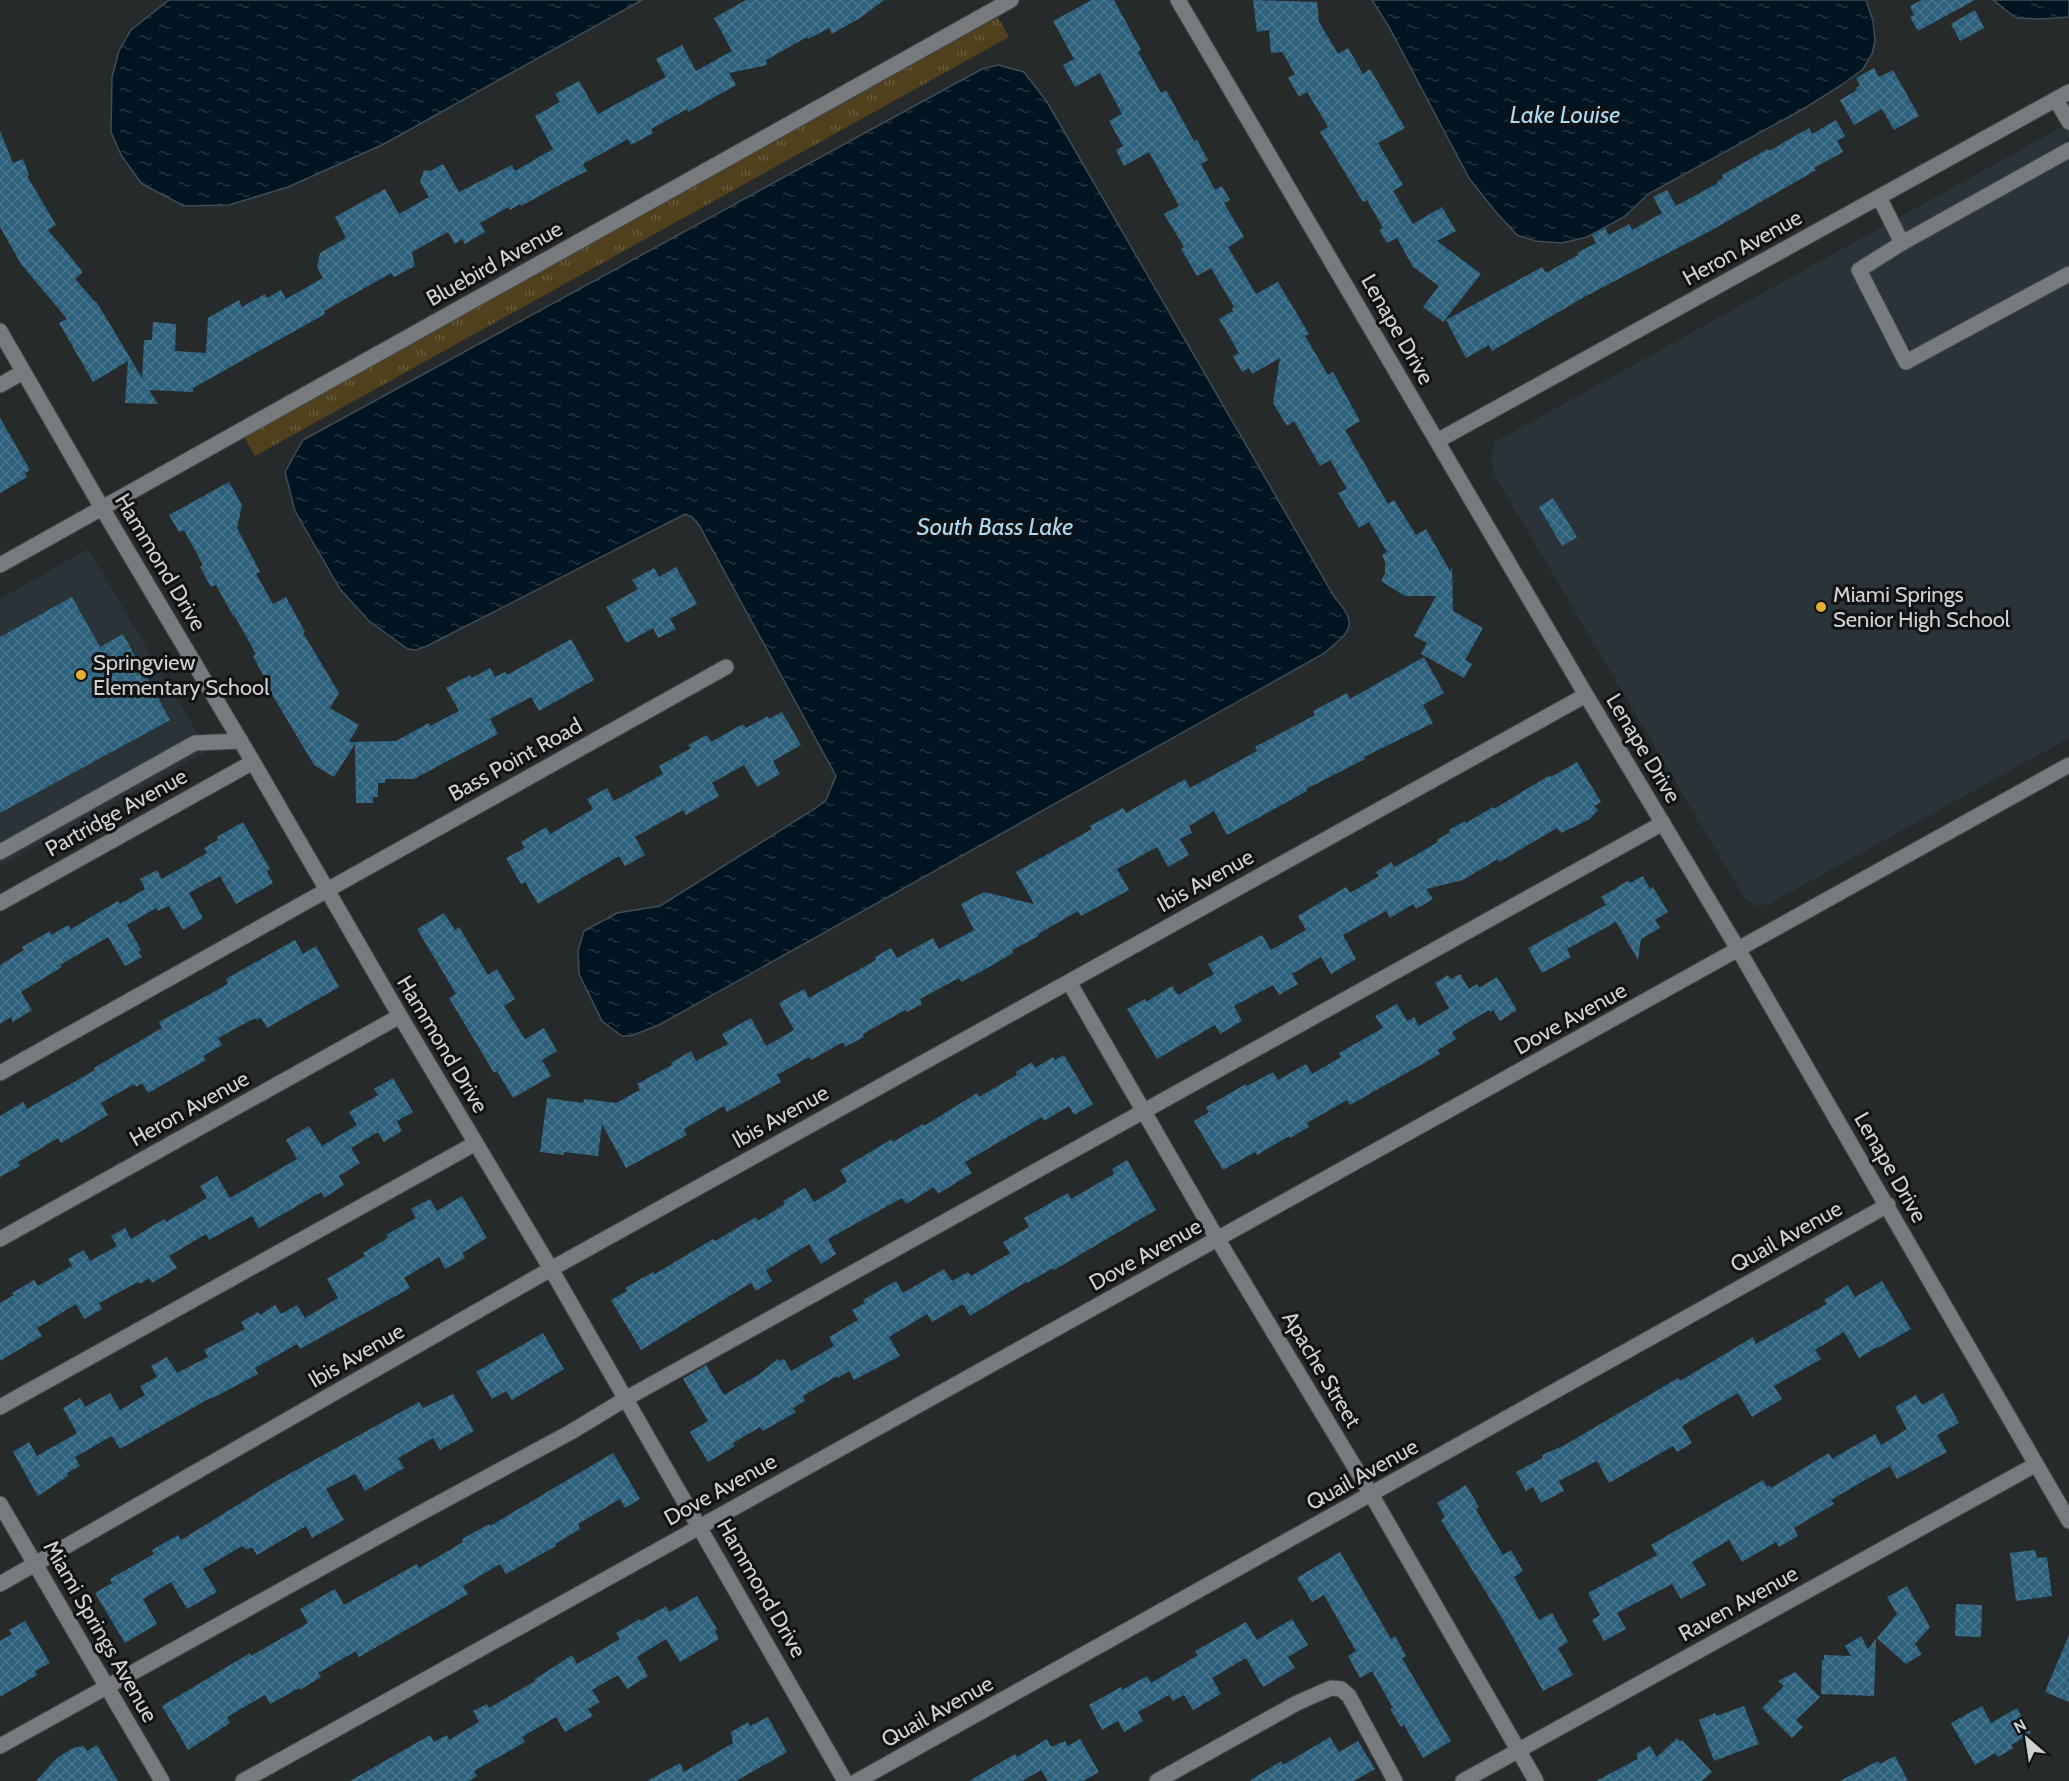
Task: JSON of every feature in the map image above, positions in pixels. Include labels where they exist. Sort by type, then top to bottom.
[{"type":"street","name":"Bluebird Avenue","points":[[0,565],[1011,0]]},
{"type":"street","name":"Lenape Drive","points":[[1178,0],[1888,1205],[2069,1521]]},
{"type":"street","name":"Heron Avenue","points":[[1437,441],[2062,96]]},
{"type":"street","points":[[2062,96],[2069,122]]},
{"type":"street","points":[[2069,150],[1902,243],[1859,270],[1906,362],[2069,274]]},
{"type":"street","points":[[1879,197],[1902,243]]},
{"type":"street","name":"Hammond Drive","points":[[0,331],[102,508],[254,762],[326,891],[552,1269],[845,1781]]},
{"type":"street","points":[[0,385],[23,372]]},
{"type":"street","name":"Bass Point Road","points":[[0,1073],[726,667]]},
{"type":"street","name":"Ibis Avenue","points":[[0,1584],[552,1269],[1586,695]]},
{"type":"street","points":[[0,852],[195,743],[241,741]]},
{"type":"street","name":"Partridge Avenue","points":[[0,903],[254,762]]},
{"type":"street","name":"Dove Avenue","points":[[243,1781],[2069,765]]},
{"type":"street","points":[[0,1746],[571,1432],[627,1398],[1663,823]]},
{"type":"street","name":"Apache Street","points":[[1069,982],[1218,1240],[1371,1494],[1536,1781]]},
{"type":"street","name":"Heron Avenue","points":[[0,1239],[400,1016]]},
{"type":"street","points":[[0,1407],[476,1143]]},
{"type":"street","name":"Quail Avenue","points":[[857,1781],[1888,1205]]},
{"type":"street","name":"Raven Avenue","points":[[1463,1781],[2036,1465]]},
{"type":"street","name":"Miami Springs Avenue","points":[[0,1504],[162,1781]]},
{"type":"street","points":[[1156,1781],[1297,1703],[1331,1689],[1341,1689],[1349,1696],[1395,1781]]},
{"type":"shaded area","name":"Miami Springs Senior High School","points":[[2069,123],[2069,738],[1769,904],[1757,906],[1745,899],[1495,476],[1491,459],[1495,442]]},
{"type":"shaded area","name":"Springview Elementary School","points":[[88,549],[208,751],[0,866],[0,599]]},
{"type":"green space","points":[[998,17],[1009,37],[255,456],[244,437]]},
{"type":"water","points":[[169,0],[642,0],[384,144],[288,187],[229,205],[184,206],[142,184],[121,155],[111,132],[112,77],[119,51],[131,30]]},
{"type":"water","name":"Lake Louise","points":[[1372,0],[1866,0],[1873,21],[1875,41],[1872,54],[1863,69],[1843,84],[1805,108],[1648,194],[1624,217],[1587,237],[1562,243],[1535,241],[1517,235],[1469,178],[1389,27]]},
{"type":"water","points":[[1993,0],[2069,0],[2069,17],[2016,18]]},
{"type":"water","name":"South Bass Lake","points":[[998,65],[1024,72],[1047,102],[1335,598],[1348,616],[1348,629],[1323,654],[657,1026],[630,1036],[622,1036],[602,1021],[579,974],[578,951],[584,931],[617,913],[660,906],[816,808],[826,800],[836,776],[699,525],[692,517],[685,514],[427,646],[416,650],[408,649],[369,621],[340,589],[295,511],[285,472],[303,440],[982,69]]},
{"type":"building","points":[[746,0],[884,0],[860,18],[832,34],[829,28],[808,39],[807,37],[766,60],[767,65],[729,73],[736,85],[688,112],[687,109],[651,129],[653,133],[631,145],[628,139],[583,164],[587,171],[521,206],[520,204],[510,210],[508,207],[480,223],[485,232],[465,244],[462,239],[455,244],[448,232],[412,252],[415,266],[394,277],[391,273],[324,311],[325,314],[193,388],[193,392],[149,390],[158,404],[125,403],[128,361],[93,382],[59,323],[67,319],[21,264],[0,227],[0,131],[13,163],[23,159],[29,175],[27,176],[56,225],[48,230],[83,272],[75,279],[96,301],[142,378],[144,340],[152,340],[153,322],[176,324],[175,351],[206,353],[208,318],[239,300],[242,307],[265,294],[267,298],[281,290],[286,299],[323,278],[317,267],[320,253],[346,238],[335,217],[385,189],[399,214],[429,197],[420,182],[424,170],[430,171],[443,164],[459,192],[512,165],[515,171],[553,149],[535,116],[560,102],[555,94],[579,81],[598,114],[666,77],[656,59],[682,45],[696,71],[732,51],[714,18]]},
{"type":"building","points":[[1092,0],[1114,0],[1141,50],[1138,52],[1161,93],[1166,90],[1194,141],[1197,140],[1208,160],[1201,164],[1215,190],[1222,186],[1230,200],[1224,203],[1244,237],[1228,247],[1256,294],[1278,282],[1309,334],[1305,336],[1328,375],[1333,372],[1360,421],[1345,430],[1388,504],[1394,500],[1416,535],[1426,529],[1450,571],[1452,567],[1453,611],[1483,628],[1465,660],[1472,664],[1464,678],[1421,654],[1427,643],[1414,636],[1436,596],[1405,596],[1381,581],[1385,573],[1385,562],[1382,555],[1387,552],[1369,522],[1359,528],[1338,493],[1347,489],[1330,460],[1320,466],[1294,421],[1287,426],[1273,403],[1280,358],[1252,374],[1249,368],[1242,372],[1233,356],[1239,353],[1219,319],[1233,311],[1234,307],[1211,268],[1197,276],[1181,249],[1184,247],[1164,214],[1179,206],[1149,152],[1124,166],[1116,150],[1123,146],[1109,121],[1122,114],[1100,73],[1075,87],[1063,65],[1074,59],[1053,21]]},
{"type":"building","points":[[1253,0],[1317,2],[1319,22],[1338,54],[1348,48],[1363,74],[1370,69],[1405,128],[1378,143],[1403,185],[1393,191],[1413,224],[1442,207],[1456,231],[1437,241],[1481,274],[1443,322],[1423,307],[1439,286],[1413,267],[1397,238],[1387,243],[1379,230],[1383,228],[1367,200],[1363,202],[1320,132],[1328,127],[1307,92],[1299,97],[1288,78],[1295,74],[1282,52],[1271,53],[1269,30],[1257,32]]},
{"type":"building","points":[[1922,0],[1975,0],[1918,31],[1910,17],[1914,15],[1910,6]]},
{"type":"building","points":[[1975,10],[1984,28],[1960,41],[1951,24]]},
{"type":"building","points":[[1874,68],[1879,77],[1893,70],[1919,116],[1894,130],[1882,109],[1854,125],[1840,100],[1857,90],[1856,88],[1860,85],[1856,78]]},
{"type":"building","points":[[1836,120],[1845,136],[1837,141],[1843,152],[1814,168],[1816,170],[1712,230],[1586,296],[1492,351],[1489,345],[1466,358],[1446,320],[1542,267],[1546,273],[1578,255],[1577,253],[1596,243],[1592,235],[1605,228],[1609,235],[1629,224],[1632,230],[1662,213],[1653,197],[1667,190],[1676,206],[1718,183],[1723,178],[1722,175],[1768,149],[1769,151],[1809,128],[1812,134]]},
{"type":"building","points":[[0,418],[30,470],[25,473],[27,477],[0,493]]},
{"type":"building","points":[[229,482],[242,505],[237,528],[260,572],[256,574],[273,604],[286,597],[305,632],[303,633],[339,693],[330,708],[359,725],[349,742],[396,741],[429,723],[430,726],[459,711],[446,688],[470,675],[472,678],[490,668],[495,677],[505,672],[507,675],[571,639],[594,680],[539,711],[531,697],[490,719],[498,734],[414,779],[385,779],[385,783],[378,783],[378,797],[373,797],[373,803],[356,803],[355,744],[334,777],[314,765],[267,686],[269,686],[253,656],[256,654],[234,615],[216,585],[211,587],[200,567],[203,565],[184,530],[179,532],[169,515]]},
{"type":"building","points":[[1553,498],[1577,537],[1562,546],[1539,507]]},
{"type":"building","points":[[676,567],[697,604],[670,619],[676,629],[658,638],[653,628],[626,643],[606,607],[638,589],[632,580],[654,568],[659,577]]},
{"type":"building","points":[[72,597],[100,647],[123,634],[170,720],[0,813],[0,637]]},
{"type":"building","points":[[1424,657],[1444,693],[1423,705],[1433,723],[1364,757],[1365,759],[1306,789],[1307,791],[1227,835],[1214,811],[1189,826],[1192,833],[1180,839],[1189,855],[1168,867],[1157,847],[1117,869],[1129,890],[1081,916],[1078,911],[1012,950],[1013,953],[982,971],[961,982],[959,978],[920,999],[922,1004],[907,1012],[905,1010],[845,1047],[843,1042],[811,1060],[809,1057],[777,1075],[781,1082],[727,1112],[724,1106],[684,1129],[687,1135],[626,1168],[602,1124],[598,1156],[540,1152],[547,1098],[583,1103],[584,1099],[616,1103],[640,1090],[637,1084],[672,1065],[671,1063],[691,1051],[696,1061],[728,1044],[722,1034],[751,1018],[766,1046],[794,1030],[779,1003],[804,989],[809,998],[876,960],[875,957],[891,948],[897,958],[933,938],[939,949],[974,930],[961,904],[984,892],[1034,904],[1016,872],[1092,829],[1090,826],[1123,808],[1126,813],[1185,779],[1190,788],[1257,751],[1255,747],[1315,715],[1313,711],[1347,693],[1350,699]]},
{"type":"building","points":[[782,712],[801,745],[773,761],[780,774],[757,787],[744,765],[712,783],[719,796],[686,815],[683,810],[635,837],[645,855],[625,866],[619,856],[538,904],[525,882],[521,884],[506,858],[525,848],[521,842],[546,827],[550,834],[593,809],[587,799],[607,788],[614,801],[663,774],[659,766],[691,748],[688,745],[707,735],[711,742],[743,724],[746,728],[768,716],[769,719]]},
{"type":"building","points":[[1577,762],[1601,802],[1594,806],[1598,810],[1590,819],[1561,833],[1557,828],[1463,880],[1426,889],[1433,899],[1416,909],[1413,904],[1390,918],[1386,911],[1343,935],[1356,959],[1331,974],[1321,957],[1292,974],[1298,984],[1279,995],[1273,985],[1234,1006],[1242,1021],[1220,1034],[1215,1025],[1157,1059],[1127,1009],[1145,999],[1146,1002],[1172,986],[1178,995],[1214,974],[1208,964],[1262,935],[1271,950],[1306,930],[1298,916],[1346,887],[1350,893],[1379,876],[1376,872],[1391,862],[1394,867],[1409,859],[1438,842],[1437,840],[1450,832],[1449,830],[1493,807],[1494,809],[1550,775],[1551,777]]},
{"type":"building","points":[[243,822],[270,869],[267,871],[273,883],[236,904],[220,876],[189,893],[203,918],[183,930],[169,906],[158,911],[156,908],[127,925],[141,950],[138,952],[142,957],[125,966],[108,937],[60,965],[62,967],[21,992],[32,1010],[13,1022],[11,1017],[0,1024],[0,965],[24,950],[22,947],[50,931],[51,935],[68,925],[71,929],[118,901],[120,904],[145,889],[140,879],[157,870],[162,879],[207,853],[204,848],[218,840],[217,837]]},
{"type":"building","points":[[1643,876],[1650,889],[1653,887],[1668,912],[1655,920],[1660,928],[1641,939],[1638,960],[1616,922],[1567,949],[1571,957],[1542,973],[1528,948],[1606,905],[1601,897],[1628,881],[1630,883]]},
{"type":"building","points":[[444,913],[455,930],[459,927],[488,975],[497,969],[515,999],[504,1006],[525,1039],[544,1028],[557,1051],[542,1060],[551,1076],[513,1098],[497,1071],[494,1073],[449,998],[456,994],[417,929]]},
{"type":"building","points":[[295,940],[303,954],[316,946],[339,987],[267,1028],[261,1018],[256,1020],[255,1018],[218,1038],[222,1045],[203,1056],[206,1060],[148,1093],[142,1083],[136,1087],[134,1084],[101,1103],[108,1115],[61,1143],[58,1138],[18,1162],[20,1166],[0,1177],[0,1116],[23,1102],[27,1109],[95,1070],[94,1068],[162,1028],[159,1022],[228,984],[226,979]]},
{"type":"building","points":[[1460,974],[1469,989],[1477,984],[1479,988],[1497,977],[1517,1010],[1500,1021],[1493,1010],[1490,1012],[1489,1010],[1452,1032],[1456,1039],[1438,1050],[1440,1054],[1350,1105],[1347,1100],[1307,1123],[1309,1127],[1290,1138],[1289,1136],[1257,1155],[1255,1152],[1223,1170],[1194,1121],[1209,1112],[1206,1107],[1246,1084],[1247,1086],[1273,1072],[1278,1080],[1306,1064],[1312,1074],[1341,1057],[1339,1053],[1383,1028],[1375,1016],[1397,1004],[1407,1021],[1414,1017],[1419,1026],[1449,1008],[1435,983],[1448,975],[1451,979]]},
{"type":"building","points":[[1064,1055],[1093,1104],[1074,1115],[1069,1106],[1044,1121],[1042,1117],[965,1162],[972,1173],[938,1194],[934,1187],[906,1204],[902,1198],[828,1239],[836,1254],[821,1264],[809,1244],[766,1270],[772,1281],[756,1291],[751,1283],[641,1350],[611,1300],[627,1291],[625,1288],[653,1272],[655,1274],[713,1239],[715,1241],[756,1217],[758,1221],[785,1204],[783,1201],[805,1188],[814,1202],[847,1182],[840,1170],[892,1139],[893,1142],[923,1124],[924,1126],[977,1093],[979,1097],[1017,1075],[1016,1072],[1032,1062],[1035,1068],[1053,1057],[1055,1060]]},
{"type":"building","points":[[393,1078],[413,1112],[397,1121],[402,1131],[384,1142],[378,1132],[351,1148],[360,1163],[339,1176],[344,1185],[324,1198],[321,1192],[259,1228],[252,1216],[209,1240],[206,1234],[169,1256],[177,1268],[152,1283],[149,1278],[140,1284],[138,1282],[99,1303],[102,1309],[84,1319],[76,1304],[37,1328],[42,1336],[0,1361],[0,1303],[14,1295],[12,1293],[34,1280],[38,1286],[72,1266],[68,1259],[84,1250],[90,1261],[117,1246],[111,1236],[125,1228],[131,1239],[164,1219],[166,1222],[207,1198],[200,1186],[217,1176],[230,1198],[297,1159],[286,1140],[309,1126],[322,1146],[357,1125],[349,1112],[378,1095],[374,1089]]},
{"type":"building","points":[[1127,1160],[1156,1210],[1054,1270],[1053,1268],[1026,1282],[970,1316],[963,1304],[932,1322],[927,1314],[889,1337],[900,1356],[854,1380],[849,1371],[838,1378],[837,1376],[803,1396],[805,1401],[793,1408],[796,1412],[763,1431],[760,1427],[733,1443],[735,1446],[708,1462],[690,1432],[708,1421],[683,1379],[706,1365],[724,1395],[758,1375],[778,1359],[779,1361],[784,1359],[791,1371],[834,1346],[829,1337],[858,1320],[852,1310],[865,1303],[863,1300],[896,1281],[903,1293],[944,1269],[952,1281],[968,1272],[971,1276],[1010,1253],[1003,1242],[1029,1227],[1024,1218],[1068,1193],[1071,1199],[1114,1174],[1112,1169]]},
{"type":"building","points":[[462,1196],[487,1238],[462,1253],[465,1258],[445,1269],[439,1257],[404,1278],[410,1288],[300,1349],[297,1344],[255,1368],[258,1374],[120,1449],[112,1436],[75,1457],[80,1466],[67,1473],[68,1476],[38,1496],[13,1452],[29,1442],[37,1456],[77,1433],[63,1408],[80,1398],[85,1407],[110,1393],[120,1410],[145,1395],[140,1386],[157,1377],[151,1366],[167,1357],[177,1373],[208,1357],[204,1350],[245,1329],[241,1322],[258,1312],[260,1315],[275,1305],[281,1314],[297,1305],[305,1318],[338,1298],[327,1279],[365,1256],[363,1253],[388,1238],[386,1235],[416,1218],[411,1209],[430,1199],[437,1211]]},
{"type":"building","points":[[1882,1281],[1911,1329],[1859,1358],[1844,1332],[1815,1350],[1821,1359],[1774,1386],[1782,1399],[1752,1417],[1738,1393],[1682,1426],[1692,1443],[1677,1452],[1673,1446],[1609,1483],[1597,1461],[1559,1481],[1564,1491],[1541,1503],[1533,1487],[1526,1491],[1516,1472],[1543,1458],[1542,1455],[1565,1445],[1678,1378],[1680,1381],[1753,1337],[1756,1344],[1827,1304],[1824,1300],[1848,1285],[1855,1297]]},
{"type":"building","points":[[543,1333],[564,1369],[512,1400],[506,1391],[492,1399],[476,1372]]},
{"type":"building","points":[[1943,1393],[1959,1423],[1937,1435],[1947,1452],[1897,1479],[1890,1466],[1831,1500],[1834,1504],[1794,1528],[1798,1536],[1779,1547],[1776,1542],[1742,1562],[1729,1540],[1692,1562],[1706,1585],[1681,1599],[1672,1584],[1617,1613],[1626,1629],[1604,1641],[1592,1620],[1600,1615],[1588,1593],[1657,1555],[1651,1545],[1763,1480],[1767,1487],[1770,1485],[1771,1488],[1829,1453],[1832,1459],[1875,1434],[1881,1445],[1907,1429],[1895,1407],[1916,1395],[1922,1405]]},
{"type":"building","points":[[453,1394],[474,1431],[440,1450],[433,1438],[398,1458],[404,1468],[365,1491],[355,1474],[326,1489],[344,1520],[312,1538],[306,1526],[257,1555],[252,1547],[247,1550],[242,1546],[203,1569],[217,1592],[187,1609],[171,1582],[143,1599],[157,1624],[125,1643],[95,1593],[112,1583],[110,1579],[154,1554],[152,1550],[178,1535],[181,1540],[273,1483],[419,1402],[423,1408]]},
{"type":"building","points":[[613,1453],[640,1499],[625,1508],[620,1499],[578,1524],[580,1529],[555,1544],[556,1546],[506,1574],[500,1564],[463,1586],[468,1594],[359,1657],[356,1651],[318,1673],[321,1677],[300,1690],[299,1688],[270,1704],[265,1695],[227,1717],[230,1723],[188,1750],[162,1706],[250,1653],[251,1656],[308,1623],[300,1609],[335,1589],[344,1605],[417,1564],[419,1568],[463,1542],[462,1539],[489,1524],[490,1526]]},
{"type":"building","points":[[1466,1485],[1479,1507],[1476,1510],[1503,1555],[1511,1550],[1523,1571],[1514,1577],[1539,1620],[1552,1613],[1568,1642],[1558,1648],[1573,1675],[1543,1691],[1502,1618],[1441,1520],[1445,1517],[1437,1503]]},
{"type":"building","points":[[2035,1550],[2037,1558],[2047,1557],[2052,1596],[2016,1601],[2010,1553]]},
{"type":"building","points":[[1340,1552],[1391,1639],[1395,1636],[1406,1656],[1402,1658],[1451,1741],[1423,1758],[1404,1725],[1401,1727],[1390,1709],[1393,1708],[1372,1671],[1360,1678],[1348,1656],[1356,1651],[1324,1595],[1312,1602],[1297,1578]]},
{"type":"building","points":[[1907,1586],[1930,1627],[1915,1644],[1922,1654],[1906,1664],[1877,1638],[1897,1614],[1887,1597]]},
{"type":"building","points":[[697,1596],[717,1629],[715,1631],[719,1639],[680,1662],[666,1639],[637,1657],[648,1676],[627,1689],[618,1675],[592,1690],[600,1702],[588,1709],[593,1716],[565,1732],[556,1717],[522,1737],[525,1742],[474,1771],[477,1776],[469,1781],[350,1781],[430,1735],[434,1742],[447,1735],[449,1740],[479,1722],[473,1711],[487,1704],[489,1708],[535,1681],[572,1655],[577,1664],[620,1639],[616,1633],[640,1619],[641,1621],[666,1606],[669,1612]]},
{"type":"building","points":[[1956,1604],[1982,1605],[1981,1637],[1955,1636]]},
{"type":"building","points":[[1292,1619],[1308,1645],[1288,1657],[1295,1668],[1263,1687],[1246,1658],[1212,1678],[1221,1694],[1193,1710],[1184,1695],[1173,1701],[1169,1695],[1138,1712],[1143,1721],[1124,1732],[1118,1721],[1102,1730],[1089,1705],[1147,1676],[1151,1683],[1198,1655],[1195,1651],[1246,1622],[1257,1640]]},
{"type":"building","points":[[25,1621],[50,1663],[35,1671],[37,1675],[0,1697],[0,1641],[12,1634],[9,1630]]},
{"type":"building","points":[[2069,1635],[2069,1702],[2045,1692]]},
{"type":"building","points":[[1861,1636],[1868,1649],[1876,1639],[1874,1696],[1821,1694],[1824,1655],[1851,1656],[1845,1646]]},
{"type":"building","points":[[1795,1672],[1820,1697],[1796,1720],[1803,1727],[1792,1738],[1762,1708],[1784,1686],[1778,1681]]},
{"type":"building","points":[[1744,1706],[1759,1744],[1714,1761],[1699,1720],[1715,1713],[1716,1716]]},
{"type":"building","points":[[1982,1706],[1991,1723],[2017,1708],[2031,1733],[2011,1745],[2013,1748],[1998,1757],[1995,1753],[1975,1765],[1951,1723]]},
{"type":"building","points":[[768,1717],[787,1752],[736,1781],[647,1781],[680,1763],[684,1772],[733,1743],[731,1732],[748,1722],[750,1726]]},
{"type":"building","points":[[1330,1737],[1339,1752],[1358,1741],[1375,1769],[1354,1781],[1249,1781],[1281,1761],[1283,1765]]},
{"type":"building","points":[[1677,1738],[1680,1742],[1682,1740],[1712,1772],[1702,1781],[1596,1781],[1638,1759],[1636,1754],[1650,1746],[1657,1757]]},
{"type":"building","points":[[1047,1739],[1051,1747],[1065,1741],[1068,1746],[1080,1739],[1099,1772],[1083,1781],[1048,1781],[1041,1770],[1022,1781],[969,1781],[1015,1754],[1017,1757]]},
{"type":"building","points":[[97,1745],[118,1781],[36,1781],[57,1758],[73,1748],[84,1746],[87,1751]]},
{"type":"building","points":[[1895,1756],[1908,1781],[1840,1781],[1878,1761],[1880,1764]]},
{"type":"place","name":"Miami Springs Senior High School","points":[[1821,607]]},
{"type":"place","name":"Springview Elementary School","points":[[81,675]]}]
